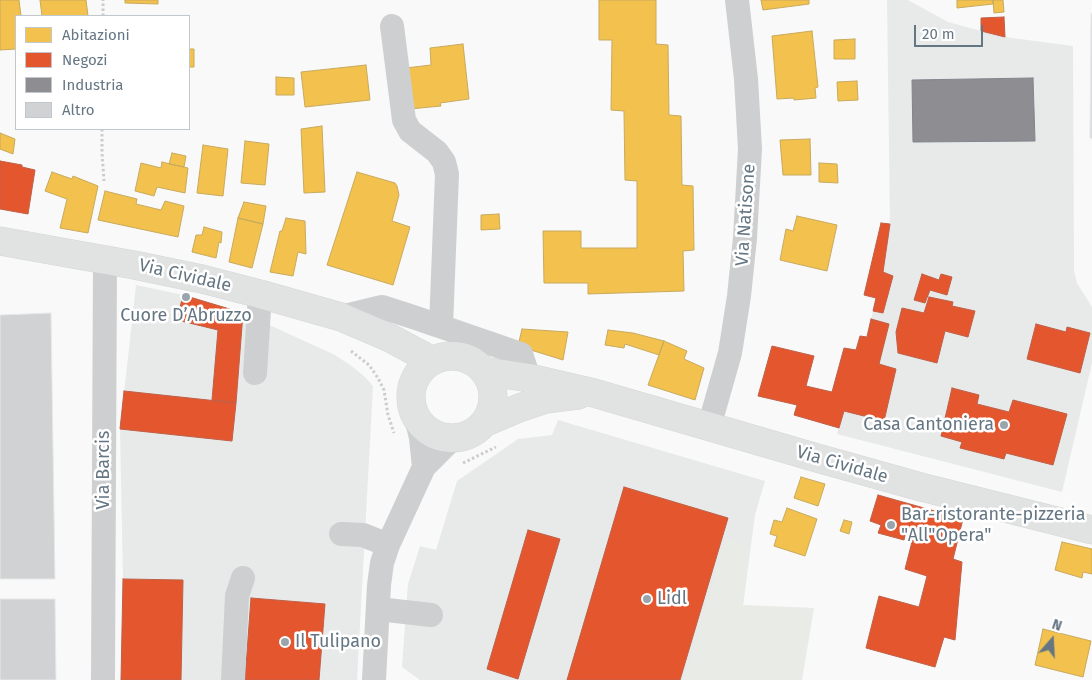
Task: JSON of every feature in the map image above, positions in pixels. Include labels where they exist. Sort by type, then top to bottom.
[{"type":"main road","name":"Via Cividale","points":[[0,241],[105,259],[202,279],[260,294],[341,317],[390,338],[431,360],[442,356],[472,355],[529,378],[594,393],[921,487],[1092,530]]},
{"type":"main road","name":"Via Cividale","points":[[366,328],[391,352],[406,374],[410,389],[410,400],[417,421]]},
{"type":"main road","points":[[472,355],[490,381],[493,392],[491,434]]},
{"type":"main road","points":[[410,389],[414,378],[421,368],[431,360]]},
{"type":"main road","name":"Via Cividale","points":[[453,438],[465,436],[475,431],[491,434],[519,408],[546,399],[594,393]]},
{"type":"main road","points":[[417,421],[439,437],[453,438]]},
{"type":"street","name":"Via Natisone","points":[[709,427],[730,353],[740,296],[745,238],[750,149],[746,79],[737,0]]},
{"type":"street","points":[[392,26],[404,120],[410,131],[437,152],[444,162],[447,174],[441,326]]},
{"type":"street","name":"Via Barcis","points":[[102,680],[105,259]]},
{"type":"street","points":[[255,373],[260,294]]},
{"type":"street","points":[[341,317],[382,307],[441,326],[472,355],[521,354],[529,378]]},
{"type":"street","points":[[417,421],[424,467]]},
{"type":"street","points":[[374,680],[382,563],[388,545],[424,467],[453,438]]},
{"type":"street","points":[[342,534],[363,535],[388,545]]},
{"type":"street","points":[[233,680],[237,596],[243,578]]},
{"type":"street","points":[[378,609],[431,615]]},
{"type":"path","points":[[103,0],[103,15]]},
{"type":"path","points":[[102,130],[104,181]]},
{"type":"path","points":[[347,348],[369,365],[378,378],[384,390],[388,415],[396,441]]},
{"type":"path","points":[[460,464],[491,434]]},
{"type":"shaded area","points":[[887,0],[908,0],[948,22],[1005,37],[1073,46],[1074,271],[1077,283],[1092,307],[1092,363],[1062,492],[837,434],[883,272],[890,224]]},
{"type":"shaded area","points":[[136,285],[183,295],[243,313],[335,355],[353,367],[373,386],[357,680],[121,680],[123,579],[120,429]]},
{"type":"shaded area","points":[[558,420],[765,481],[755,515],[743,605],[763,680],[420,680],[402,667],[408,584],[420,546],[436,550],[457,481],[518,439],[552,435]]},
{"type":"shaded area","points":[[726,538],[750,546],[743,605],[814,608],[802,680],[684,680]]},
{"type":"building: Abitazioni","points":[[0,0],[19,0],[21,15],[15,15],[15,49],[0,50]]},
{"type":"building: Abitazioni","points":[[40,0],[86,0],[88,15],[42,15]]},
{"type":"building: Abitazioni","points":[[125,0],[158,0],[158,4],[125,3]]},
{"type":"building: Abitazioni","points":[[599,0],[656,0],[656,44],[668,45],[669,115],[681,116],[682,185],[693,186],[694,250],[683,251],[684,291],[588,294],[588,283],[544,283],[543,231],[581,231],[581,248],[637,248],[637,181],[625,180],[624,111],[611,110],[612,40],[599,40]]},
{"type":"building: Abitazioni","points":[[761,0],[809,0],[809,4],[763,10]]},
{"type":"building: Abitazioni","points":[[957,0],[993,0],[993,4],[957,8]]},
{"type":"building: Abitazioni","points":[[993,0],[1003,0],[1004,12],[994,13]]},
{"type":"building: Abitazioni","points":[[812,31],[818,87],[815,88],[816,98],[777,99],[772,36]]},
{"type":"building: Abitazioni","points":[[855,39],[855,59],[834,59],[834,40]]},
{"type":"building: Abitazioni","points":[[463,44],[469,99],[440,103],[441,106],[410,109],[406,68],[431,65],[430,48]]},
{"type":"building: Abitazioni","points":[[190,49],[194,49],[194,67],[190,67]]},
{"type":"building: Abitazioni","points":[[366,65],[370,100],[305,107],[301,72]]},
{"type":"building: Abitazioni","points":[[276,77],[294,78],[294,95],[276,95]]},
{"type":"building: Abitazioni","points":[[857,81],[858,100],[838,101],[837,82]]},
{"type":"building: Abitazioni","points":[[322,126],[325,192],[304,193],[301,129]]},
{"type":"building: Abitazioni","points":[[0,133],[15,139],[13,154],[0,149]]},
{"type":"building: Abitazioni","points":[[810,139],[811,175],[783,175],[780,140]]},
{"type":"building: Abitazioni","points":[[245,141],[269,144],[265,185],[241,183]]},
{"type":"building: Abitazioni","points":[[203,145],[228,149],[223,196],[197,193]]},
{"type":"building: Abitazioni","points":[[172,153],[186,156],[184,167],[169,164]]},
{"type":"building: Abitazioni","points":[[162,162],[188,168],[185,193],[157,187],[154,196],[135,191],[141,163],[161,168]]},
{"type":"building: Abitazioni","points":[[819,163],[837,164],[838,183],[819,182]]},
{"type":"building: Abitazioni","points":[[52,172],[72,179],[73,176],[98,186],[88,233],[60,228],[67,199],[45,191]]},
{"type":"building: Abitazioni","points":[[357,172],[395,183],[397,186],[399,195],[392,221],[410,227],[393,285],[327,265]]},
{"type":"building: Abitazioni","points":[[105,191],[137,199],[136,204],[161,210],[165,201],[184,206],[178,237],[98,220]]},
{"type":"building: Abitazioni","points":[[244,202],[266,206],[263,224],[238,218]]},
{"type":"building: Abitazioni","points":[[499,214],[500,229],[481,230],[481,215]]},
{"type":"building: Abitazioni","points":[[797,216],[837,225],[827,271],[780,260],[786,229],[793,231]]},
{"type":"building: Abitazioni","points":[[238,218],[263,224],[252,268],[229,262]]},
{"type":"building: Abitazioni","points":[[286,218],[305,221],[306,254],[298,252],[293,276],[270,272],[280,231],[282,231]]},
{"type":"building: Abitazioni","points":[[204,227],[222,232],[216,258],[192,252],[196,235],[202,235]]},
{"type":"building: Abitazioni","points":[[522,329],[568,332],[563,360],[518,346]]},
{"type":"building: Abitazioni","points":[[608,330],[633,333],[664,341],[659,355],[625,344],[624,348],[605,345]]},
{"type":"building: Abitazioni","points":[[664,341],[687,351],[684,359],[704,368],[695,400],[648,385]]},
{"type":"building: Abitazioni","points":[[801,477],[825,484],[818,506],[794,498]]},
{"type":"building: Abitazioni","points":[[787,508],[817,519],[805,556],[774,546],[777,536],[770,534],[774,520],[782,522]]},
{"type":"building: Abitazioni","points":[[844,520],[852,522],[849,534],[840,531]]},
{"type":"building: Abitazioni","points":[[1062,542],[1092,549],[1092,574],[1083,572],[1082,578],[1055,570]]},
{"type":"building: Abitazioni","points":[[1043,629],[1091,641],[1083,677],[1035,665]]},
{"type":"building: Negozi","points":[[1004,17],[1005,37],[981,31],[981,18]]},
{"type":"building: Negozi","points":[[0,161],[22,165],[22,167],[35,170],[28,214],[0,209]]},
{"type":"building: Negozi","points":[[881,223],[890,224],[883,272],[893,276],[883,313],[873,311],[876,298],[864,295]]},
{"type":"building: Negozi","points":[[922,274],[939,280],[941,274],[952,277],[947,295],[930,290],[925,303],[914,300]]},
{"type":"building: Negozi","points":[[183,295],[243,313],[236,403],[212,400],[218,330],[177,320]]},
{"type":"building: Negozi","points":[[929,297],[953,302],[952,306],[975,311],[968,337],[945,331],[937,363],[898,353],[896,332],[902,308],[924,313]]},
{"type":"building: Negozi","points":[[871,319],[889,324],[879,364],[896,369],[884,421],[844,411],[839,428],[794,415],[797,405],[758,396],[772,346],[814,356],[806,386],[832,392],[844,348],[856,350],[860,336],[867,337]]},
{"type":"building: Negozi","points":[[1036,324],[1066,332],[1067,327],[1090,333],[1080,373],[1027,359]]},
{"type":"building: Negozi","name":"Casa Cantoniera","points":[[952,388],[979,395],[977,404],[1009,412],[1013,400],[1067,414],[1053,465],[1006,453],[1004,459],[960,448],[962,442],[941,436]]},
{"type":"building: Negozi","points":[[124,391],[236,403],[232,441],[120,429]]},
{"type":"building: Negozi","name":"Lidl","points":[[624,487],[728,518],[680,680],[567,680]]},
{"type":"building: Negozi","points":[[878,495],[963,519],[953,559],[962,562],[955,640],[944,637],[935,667],[866,648],[879,596],[919,607],[927,576],[905,569],[914,534],[906,531],[904,540],[878,533],[881,525],[870,521]]},
{"type":"building: Negozi","points":[[528,530],[560,539],[518,679],[487,669]]},
{"type":"building: Negozi","points":[[123,579],[183,580],[181,680],[121,680]]},
{"type":"building: Negozi","name":"Il Tulipano","points":[[251,598],[325,604],[319,680],[245,680]]},
{"type":"building: Industria","points":[[1033,78],[1035,141],[913,142],[912,80]]},
{"type":"building: Altro","points":[[1092,14],[1092,139],[1090,138]]},
{"type":"building: Altro","points":[[51,313],[55,579],[0,579],[0,315]]},
{"type":"building: Altro","points":[[0,599],[55,599],[56,680],[0,680]]},
{"type":"place","name":"Cuore D’Abruzzo","points":[[186,297]]},
{"type":"place","name":"Casa Cantoniera","points":[[1004,425]]},
{"type":"place","name":"Bar-ristorante-pizzeria \"All\"Opera\"","points":[[891,525]]},
{"type":"place","name":"Lidl","points":[[647,599]]},
{"type":"place","name":"Il Tulipano","points":[[285,642]]}]
